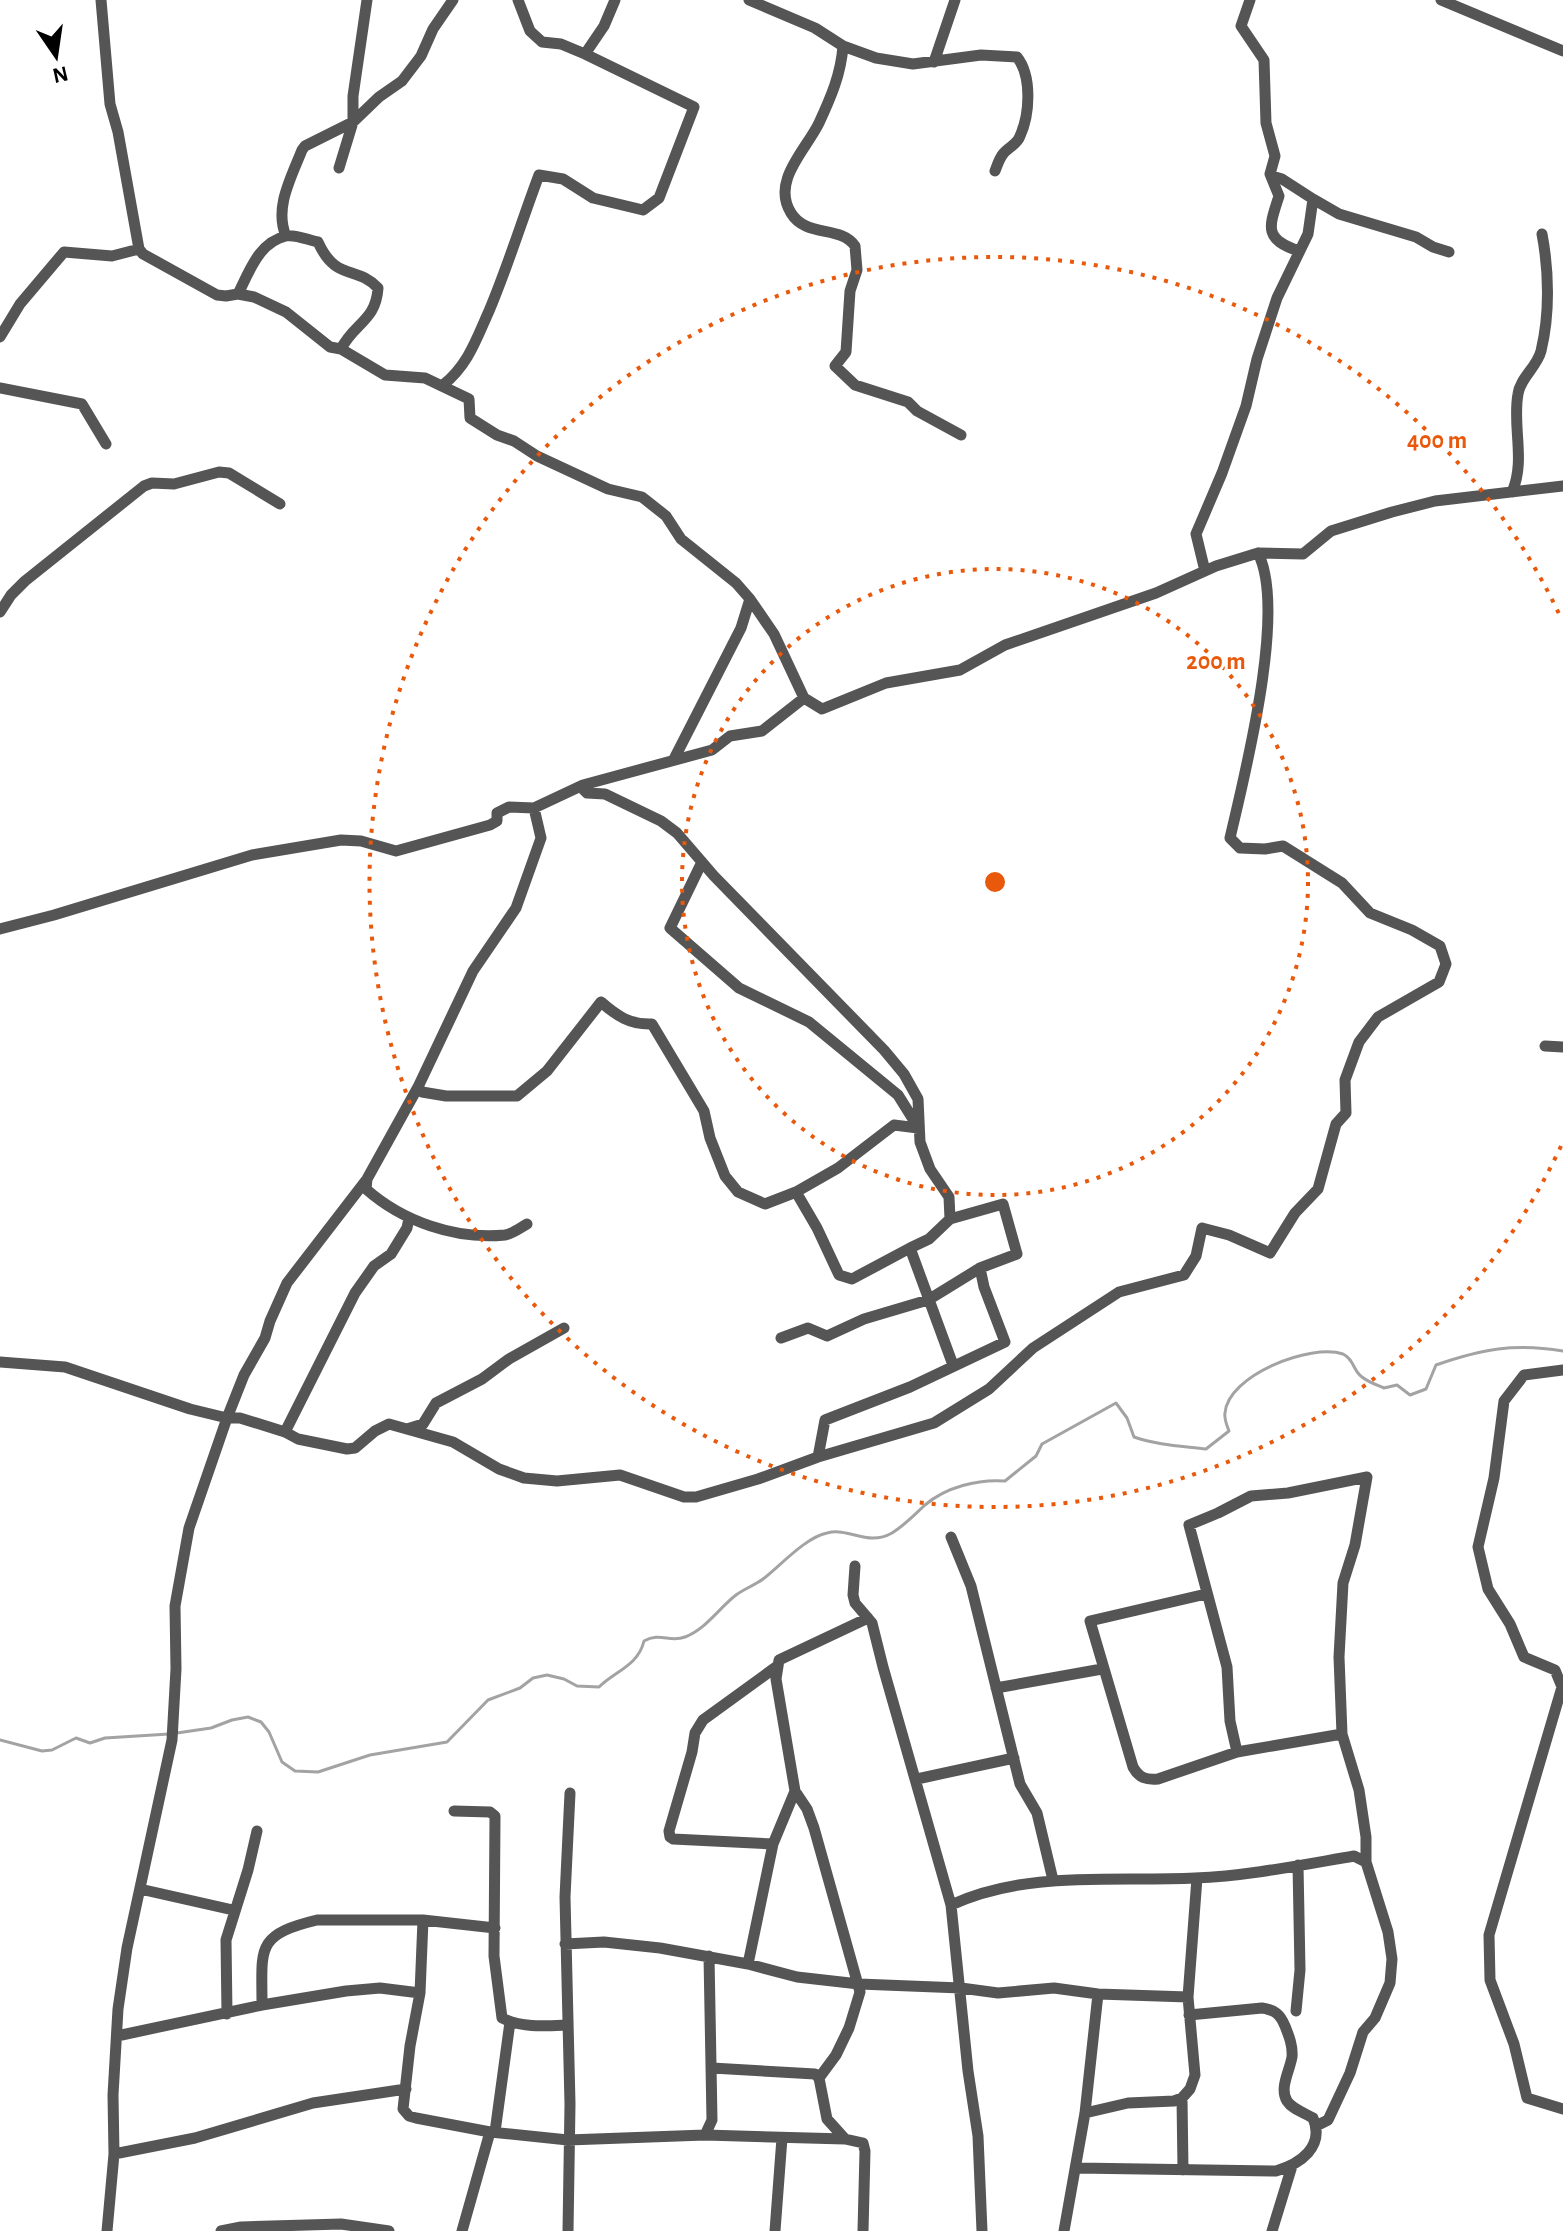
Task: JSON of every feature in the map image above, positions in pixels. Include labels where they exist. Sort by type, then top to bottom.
[{"type":"street","points":[[101,0],[110,104],[139,249],[143,254],[217,295],[238,294],[273,305],[306,326],[330,347],[341,349],[385,375],[425,378],[443,385],[469,399],[470,418],[497,435],[608,489],[642,497],[666,516],[681,539],[736,583],[750,599],[774,634],[804,698],[822,709],[886,683],[960,670],[1005,645],[1156,593],[1205,571],[1258,553],[1303,554],[1331,531],[1392,512],[1435,501],[1563,486]]},
{"type":"street","points":[[339,168],[353,122],[353,96],[367,0]]},
{"type":"street","points":[[286,236],[281,224],[281,205],[302,150],[353,122],[379,97],[402,81],[421,56],[433,29],[453,0]]},
{"type":"street","points":[[443,385],[471,353],[506,272],[539,175],[563,179],[593,198],[643,210],[659,198],[694,107],[585,54],[561,44],[542,42],[530,31],[518,0]]},
{"type":"street","points":[[585,54],[604,26],[615,0]]},
{"type":"street","points":[[749,0],[815,28],[843,46],[876,58],[901,63],[981,55],[1017,57],[1024,65],[1027,77],[1027,102],[1021,134],[1019,141],[1002,155],[995,171]]},
{"type":"street","points":[[934,62],[955,0]]},
{"type":"street","points":[[1250,0],[1241,26],[1264,60],[1266,123],[1275,156],[1272,176],[1279,196],[1270,233],[1299,251]]},
{"type":"street","points":[[1441,0],[1563,51]]},
{"type":"street","points":[[843,46],[840,76],[817,126],[793,163],[786,185],[790,212],[798,222],[822,232],[845,236],[855,246],[857,270],[850,291],[846,352],[835,366],[855,385],[908,402],[917,411],[961,435]]},
{"type":"street","points":[[353,96],[379,97]]},
{"type":"street","points":[[1272,176],[1339,214],[1416,237],[1449,252]]},
{"type":"street","points":[[1205,571],[1196,534],[1246,406],[1277,298],[1308,234],[1313,199]]},
{"type":"street","points":[[1512,492],[1518,472],[1518,389],[1541,352],[1545,319],[1547,262],[1542,234]]},
{"type":"street","points":[[238,294],[256,258],[267,245],[286,236],[318,242],[322,252],[339,271],[370,279],[378,288],[378,301],[373,313],[351,333],[341,349]]},
{"type":"street","points":[[0,337],[20,304],[64,252],[112,256],[139,249]]},
{"type":"street","points":[[0,388],[82,404],[106,444]]},
{"type":"street","points":[[0,612],[25,581],[144,486],[152,483],[174,484],[219,472],[229,473],[280,504]]},
{"type":"street","points":[[0,1362],[65,1367],[190,1409],[240,1418],[315,1444],[355,1448],[389,1424],[453,1442],[499,1469],[524,1478],[557,1481],[620,1475],[684,1497],[696,1497],[934,1423],[989,1389],[1033,1348],[1119,1292],[1184,1275],[1196,1256],[1202,1228],[1229,1235],[1270,1253],[1295,1213],[1318,1189],[1336,1124],[1346,1113],[1345,1080],[1359,1042],[1378,1017],[1439,982],[1446,964],[1440,946],[1412,930],[1370,913],[1342,883],[1283,846],[1240,848],[1230,838],[1261,686],[1269,603],[1265,567],[1258,553]]},
{"type":"street","points":[[674,759],[741,628],[750,599]]},
{"type":"street","points":[[0,929],[252,855],[341,840],[361,841],[396,851],[490,825],[497,821],[497,813],[509,807],[534,808],[583,785],[712,750],[730,736],[762,731],[804,698]]},
{"type":"street","points":[[582,788],[587,793],[605,794],[661,821],[685,840],[702,862],[904,1074],[918,1099],[918,1128]]},
{"type":"street","points":[[107,2231],[114,2154],[113,2095],[117,2036],[127,1948],[172,1740],[176,1669],[175,1606],[185,1546],[227,1418],[287,1283],[367,1179],[418,1087],[473,971],[516,908],[541,838],[534,808]]},
{"type":"street","points":[[702,862],[670,928],[739,988],[809,1022],[898,1095],[918,1128],[930,1169],[949,1197],[950,1219]]},
{"type":"street","points":[[418,1087],[422,1092],[446,1096],[517,1096],[547,1071],[601,1002],[625,1021],[652,1024],[704,1111],[710,1138],[725,1176],[738,1192],[765,1204],[796,1192],[838,1168],[894,1125],[918,1128]]},
{"type":"street","points":[[1545,1046],[1563,1047]]},
{"type":"street","points":[[367,1179],[366,1189],[382,1203],[409,1218],[449,1231],[507,1235],[527,1224]]},
{"type":"street","points":[[781,1338],[808,1328],[827,1336],[864,1319],[928,1300],[980,1268],[1017,1254],[1003,1204],[950,1219],[929,1239],[852,1279],[839,1275],[796,1192]]},
{"type":"street","points":[[285,1432],[355,1293],[374,1266],[391,1254],[407,1228],[409,1218]]},
{"type":"street","points":[[910,1248],[953,1365]]},
{"type":"street","points":[[818,1457],[825,1420],[910,1387],[1005,1342],[980,1268]]},
{"type":"street","points":[[401,1429],[423,1424],[436,1403],[482,1379],[509,1359],[564,1328]]},
{"type":"street","points":[[1563,1370],[1524,1375],[1504,1401],[1494,1478],[1478,1547],[1488,1589],[1510,1624],[1524,1657],[1555,1670],[1563,1687],[1489,1935],[1490,1980],[1514,2044],[1527,2098],[1563,2109]]},
{"type":"street","points":[[1237,1752],[1230,1721],[1227,1667],[1189,1525],[1251,1496],[1288,1493],[1367,1477],[1355,1545],[1343,1583],[1339,1657],[1342,1734],[1359,1790],[1366,1837],[1366,1862],[1388,1932],[1392,1959],[1390,1983],[1375,2018],[1363,2032],[1350,2073],[1328,2120],[1316,2126]]},
{"type":"street","points":[[951,1537],[971,1586],[1014,1758],[1025,1794],[1037,1813],[1053,1880]]},
{"type":"street","points":[[855,1566],[855,1603],[876,1633],[951,1905],[978,2136],[982,2231]]},
{"type":"street","points":[[1206,1594],[1090,1621],[1102,1669],[1138,1775],[1148,1780],[1158,1779],[1237,1752],[1342,1734]]},
{"type":"street","points":[[819,2078],[836,2055],[849,2028],[860,1992],[814,1828],[807,1809],[795,1791],[776,1667],[779,1660],[868,1618]]},
{"type":"street","points":[[773,1844],[673,1839],[669,1831],[695,1733],[703,1720],[776,1667]]},
{"type":"street","points":[[996,1688],[1102,1669]]},
{"type":"street","points":[[917,1779],[1014,1758]]},
{"type":"street","points":[[748,1964],[773,1844],[795,1791]]},
{"type":"street","points":[[568,2231],[569,2062],[565,1944],[570,1793]]},
{"type":"street","points":[[454,1811],[490,1812],[495,1816],[494,1956],[502,2018],[510,2022],[566,2025]]},
{"type":"street","points":[[227,2014],[225,1948],[257,1831]]},
{"type":"street","points":[[951,1905],[979,1892],[1053,1880],[1197,1878],[1354,1856],[1366,1862]]},
{"type":"street","points":[[1296,2011],[1300,1970],[1298,1865]]},
{"type":"street","points":[[1085,2113],[1128,2103],[1174,2101],[1190,2089],[1195,2075],[1188,1997],[1197,1878]]},
{"type":"street","points":[[140,1889],[233,1910]]},
{"type":"street","points":[[262,2005],[262,1954],[267,1942],[276,1933],[317,1920],[423,1920],[495,1928]]},
{"type":"street","points":[[423,1920],[420,1993],[403,2109],[409,2116],[492,2132],[568,2140],[705,2135],[845,2139],[863,2143],[863,2231]]},
{"type":"street","points":[[565,1944],[604,1942],[709,1956],[797,1977],[859,1984],[961,1988],[998,1993],[1054,1988],[1098,1994],[1188,1997]]},
{"type":"street","points":[[705,2135],[712,2120],[709,1956]]},
{"type":"street","points":[[117,2036],[262,2005],[380,1988],[420,1993]]},
{"type":"street","points":[[1064,2231],[1085,2113],[1098,1994]]},
{"type":"street","points":[[1077,2168],[1276,2171],[1305,2158],[1312,2148],[1316,2126],[1313,2118],[1291,2106],[1285,2099],[1283,2091],[1292,2055],[1291,2041],[1281,2016],[1273,2010],[1262,2008],[1189,2015]]},
{"type":"street","points":[[462,2231],[492,2132],[510,2022]]},
{"type":"street","points":[[712,2068],[815,2074],[819,2078],[827,2119],[845,2139]]},
{"type":"street","points":[[114,2154],[195,2138],[313,2103],[406,2089]]},
{"type":"street","points":[[1182,2098],[1183,2170]]},
{"type":"street","points":[[775,2231],[782,2138]]},
{"type":"street","points":[[1272,2231],[1292,2166]]},
{"type":"street","points":[[221,2231],[257,2226],[341,2224],[389,2231]]},
{"type":"waterway","points":[[177,1733],[211,1728],[248,1717],[261,1722],[269,1732],[282,1762],[295,1771],[318,1772],[370,1755],[447,1742],[488,1700],[520,1688],[533,1678],[547,1675],[577,1686],[599,1687],[637,1656],[644,1641],[655,1637],[680,1639],[693,1633],[736,1595],[763,1579],[811,1540],[835,1532],[867,1538],[892,1533],[943,1493],[973,1483],[1005,1481],[1036,1456],[1042,1444],[1116,1403],[1127,1418],[1134,1437],[1161,1444],[1206,1449],[1229,1431],[1225,1413],[1230,1399],[1240,1386],[1273,1365],[1292,1358],[1311,1353],[1343,1354],[1367,1380],[1384,1388],[1397,1385],[1410,1395],[1426,1389],[1436,1365],[1468,1355],[1513,1348],[1563,1351]]},
{"type":"waterway","points":[[0,1740],[42,1751],[52,1750],[76,1738],[90,1743],[105,1738],[169,1734]]}]
